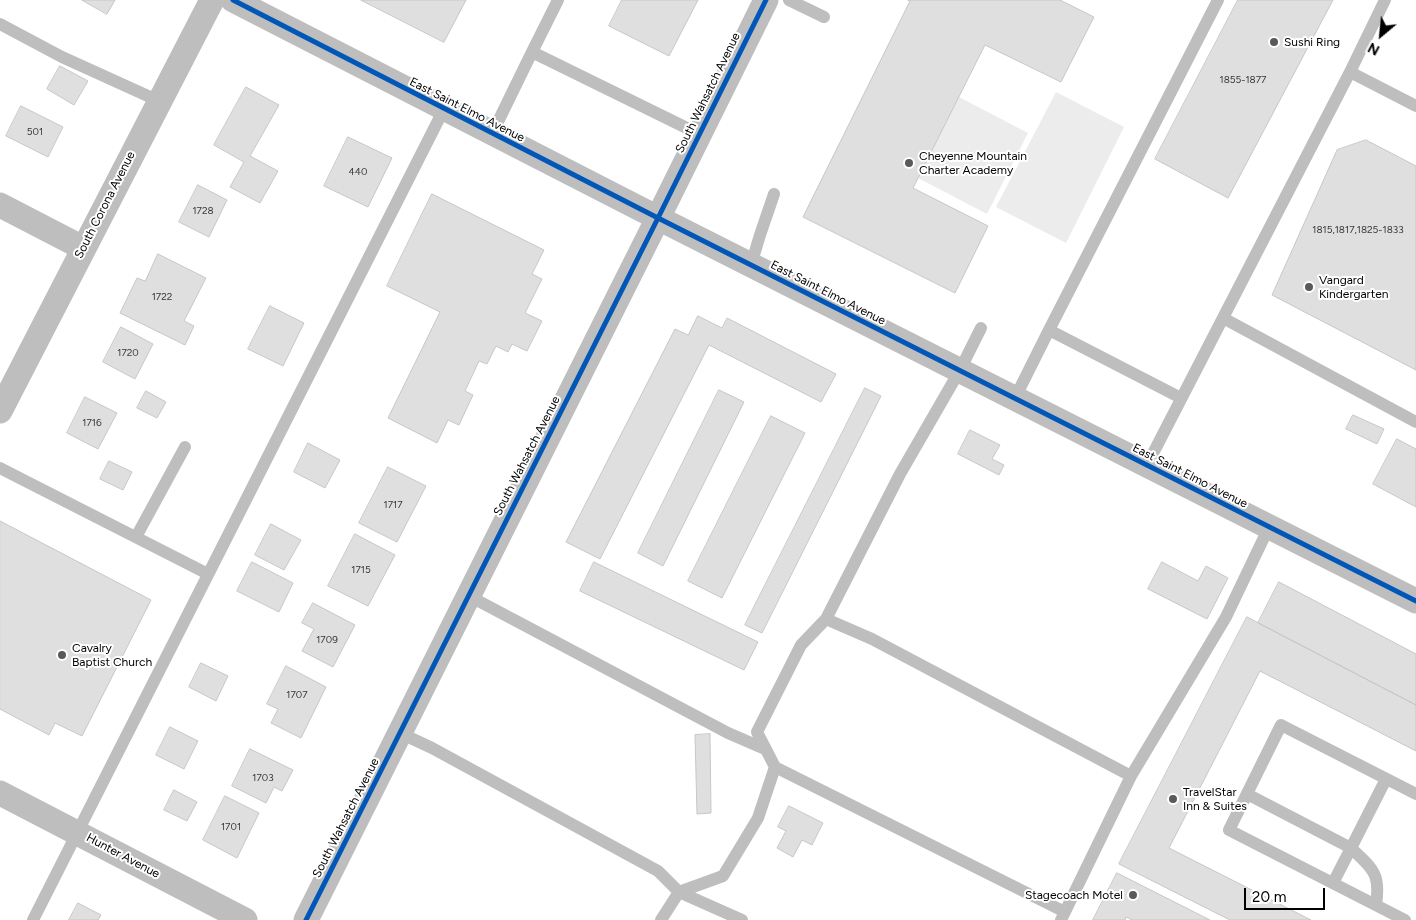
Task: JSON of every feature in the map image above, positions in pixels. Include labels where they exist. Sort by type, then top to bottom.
[{"type":"street","name":"South Corona Avenue","points":[[0,411],[6,382],[83,248],[212,0]]},
{"type":"street","name":"East Saint Elmo Avenue","points":[[233,0],[492,134],[1416,601]]},
{"type":"street","name":"South Wahsatch Avenue","points":[[306,920],[766,0]]},
{"type":"street","points":[[0,205],[83,248]]},
{"type":"street","name":"Hunter Avenue","points":[[0,793],[245,920]]},
{"type":"lane","points":[[492,134],[558,0]]},
{"type":"lane","points":[[789,0],[824,17]]},
{"type":"lane","points":[[1015,398],[1218,0]]},
{"type":"lane","points":[[1147,465],[1350,72],[1385,0]]},
{"type":"lane","points":[[0,24],[62,57],[159,102]]},
{"type":"lane","points":[[532,52],[699,134]]},
{"type":"lane","points":[[1350,72],[1416,106]]},
{"type":"lane","points":[[34,920],[444,109]]},
{"type":"lane","points":[[752,265],[774,194]]},
{"type":"lane","points":[[1223,318],[1416,422]]},
{"type":"lane","points":[[981,328],[960,370],[900,474],[826,619],[801,645],[757,732],[775,767],[1063,916],[1131,776],[1226,617],[1269,527]]},
{"type":"lane","points":[[1048,330],[1181,398]]},
{"type":"lane","points":[[136,537],[185,446]]},
{"type":"lane","points":[[0,468],[208,574]]},
{"type":"lane","points":[[469,596],[728,733],[765,749]]},
{"type":"lane","points":[[826,619],[872,639],[1131,776]]},
{"type":"lane","points":[[1405,920],[1229,830],[1281,725],[1416,794]]},
{"type":"lane","points":[[400,733],[432,748],[658,871],[679,892],[742,920]]},
{"type":"lane","points":[[661,920],[679,892],[723,876],[758,818],[775,767]]},
{"type":"lane","points":[[1334,883],[1386,779]]},
{"type":"lane","points":[[1247,794],[1351,848],[1373,869],[1377,883],[1376,905]]},
{"type":"shaded area","points":[[1056,92],[1124,127],[1066,243],[996,207]]},
{"type":"shaded area","points":[[959,97],[1028,133],[987,214],[918,178]]},
{"type":"building","points":[[82,0],[115,0],[107,14]]},
{"type":"building","points":[[361,0],[466,0],[444,42]]},
{"type":"building","points":[[622,0],[698,0],[669,56],[609,26]]},
{"type":"building","points":[[908,0],[1060,0],[1094,17],[1061,82],[985,45],[913,188],[988,226],[955,293],[803,217],[910,1]]},
{"type":"building","points":[[1238,0],[1333,0],[1228,198],[1155,159]]},
{"type":"building","points":[[60,66],[88,81],[74,105],[47,89]]},
{"type":"building","points":[[246,87],[279,105],[250,156],[278,171],[260,203],[230,187],[244,162],[214,145]]},
{"type":"building","points":[[21,106],[63,127],[48,157],[6,136]]},
{"type":"building","points":[[348,137],[392,158],[368,207],[324,186]]},
{"type":"building","points":[[1366,140],[1416,166],[1416,370],[1272,295],[1337,150]]},
{"type":"building","points":[[198,185],[227,200],[209,237],[179,222]]},
{"type":"building","points":[[432,194],[544,250],[532,274],[542,279],[525,313],[542,321],[527,351],[512,344],[508,352],[496,346],[487,364],[479,361],[465,391],[473,395],[459,425],[448,420],[437,443],[388,418],[440,312],[387,286]]},
{"type":"building","points":[[158,254],[206,278],[184,321],[194,326],[185,345],[120,313],[137,278],[145,281]]},
{"type":"building","points":[[270,306],[304,323],[283,366],[248,349]]},
{"type":"building","points":[[698,316],[722,328],[727,318],[836,374],[821,402],[709,345],[600,559],[566,542],[675,329],[688,335]]},
{"type":"building","points":[[121,327],[153,344],[135,379],[103,362]]},
{"type":"building","points":[[865,388],[881,396],[762,633],[745,625]]},
{"type":"building","points":[[719,390],[744,402],[663,566],[638,553]]},
{"type":"building","points":[[146,391],[166,402],[157,418],[137,408]]},
{"type":"building","points":[[85,397],[117,413],[98,449],[67,433]]},
{"type":"building","points":[[1353,415],[1384,429],[1377,444],[1346,429]]},
{"type":"building","points":[[771,416],[805,433],[722,598],[688,581]]},
{"type":"building","points":[[970,430],[1000,445],[992,459],[1004,465],[999,475],[958,454]]},
{"type":"building","points":[[1397,439],[1416,449],[1416,507],[1373,484]]},
{"type":"building","points":[[308,443],[340,460],[325,488],[294,472]]},
{"type":"building","points":[[109,461],[132,472],[123,490],[100,479]]},
{"type":"building","points":[[388,467],[426,486],[397,542],[359,523]]},
{"type":"building","name":"Cavalry Baptist Church","points":[[0,521],[151,600],[82,736],[55,723],[49,735],[0,709]]},
{"type":"building","points":[[271,524],[301,540],[284,570],[255,555]]},
{"type":"building","points":[[355,534],[395,555],[368,606],[328,586]]},
{"type":"building","points":[[252,562],[293,583],[279,612],[237,591]]},
{"type":"building","points":[[594,562],[758,642],[744,670],[580,591]]},
{"type":"building","points":[[1162,562],[1198,581],[1206,566],[1228,578],[1207,619],[1148,589]]},
{"type":"building","points":[[1279,582],[1416,654],[1416,705],[1258,623]]},
{"type":"building","points":[[313,603],[355,625],[333,667],[302,651],[314,629],[302,623]]},
{"type":"building","name":"TravelStar Inn & Suites","points":[[1247,617],[1416,705],[1416,751],[1260,671],[1169,848],[1311,920],[1230,920],[1119,864]]},
{"type":"building","points":[[201,663],[228,676],[216,701],[189,687]]},
{"type":"building","points":[[286,666],[326,687],[301,738],[271,723],[278,709],[267,704]]},
{"type":"building","points":[[170,727],[198,741],[184,769],[156,755]]},
{"type":"building","points":[[710,734],[711,813],[697,814],[695,735]]},
{"type":"building","points":[[250,749],[293,770],[282,791],[274,787],[266,803],[232,786]]},
{"type":"building","points":[[174,790],[197,802],[187,821],[164,810]]},
{"type":"building","points":[[225,796],[259,813],[237,858],[203,840]]},
{"type":"building","points":[[789,806],[823,823],[812,845],[802,840],[793,857],[777,848],[786,831],[778,827]]},
{"type":"building","name":"Stagecoach Motel","points":[[1117,873],[1210,920],[1132,920],[1126,917],[1125,920],[1093,920]]},
{"type":"building","points":[[78,903],[101,915],[98,920],[69,920]]},
{"type":"cycle path","points":[[233,0],[658,218],[1416,601]]},
{"type":"cycle path","points":[[306,920],[766,0]]},
{"type":"place","name":"Sushi Ring","points":[[1274,42]]},
{"type":"place","name":"Cheyenne Mountain Charter Academy","points":[[909,163]]},
{"type":"place","name":"Vangard Kindergarten","points":[[1309,287]]},
{"type":"place","name":"Cavalry Baptist Church","points":[[62,655]]},
{"type":"place","name":"TravelStar Inn & Suites","points":[[1173,799]]},
{"type":"place","name":"Stagecoach Motel","points":[[1133,895]]}]
